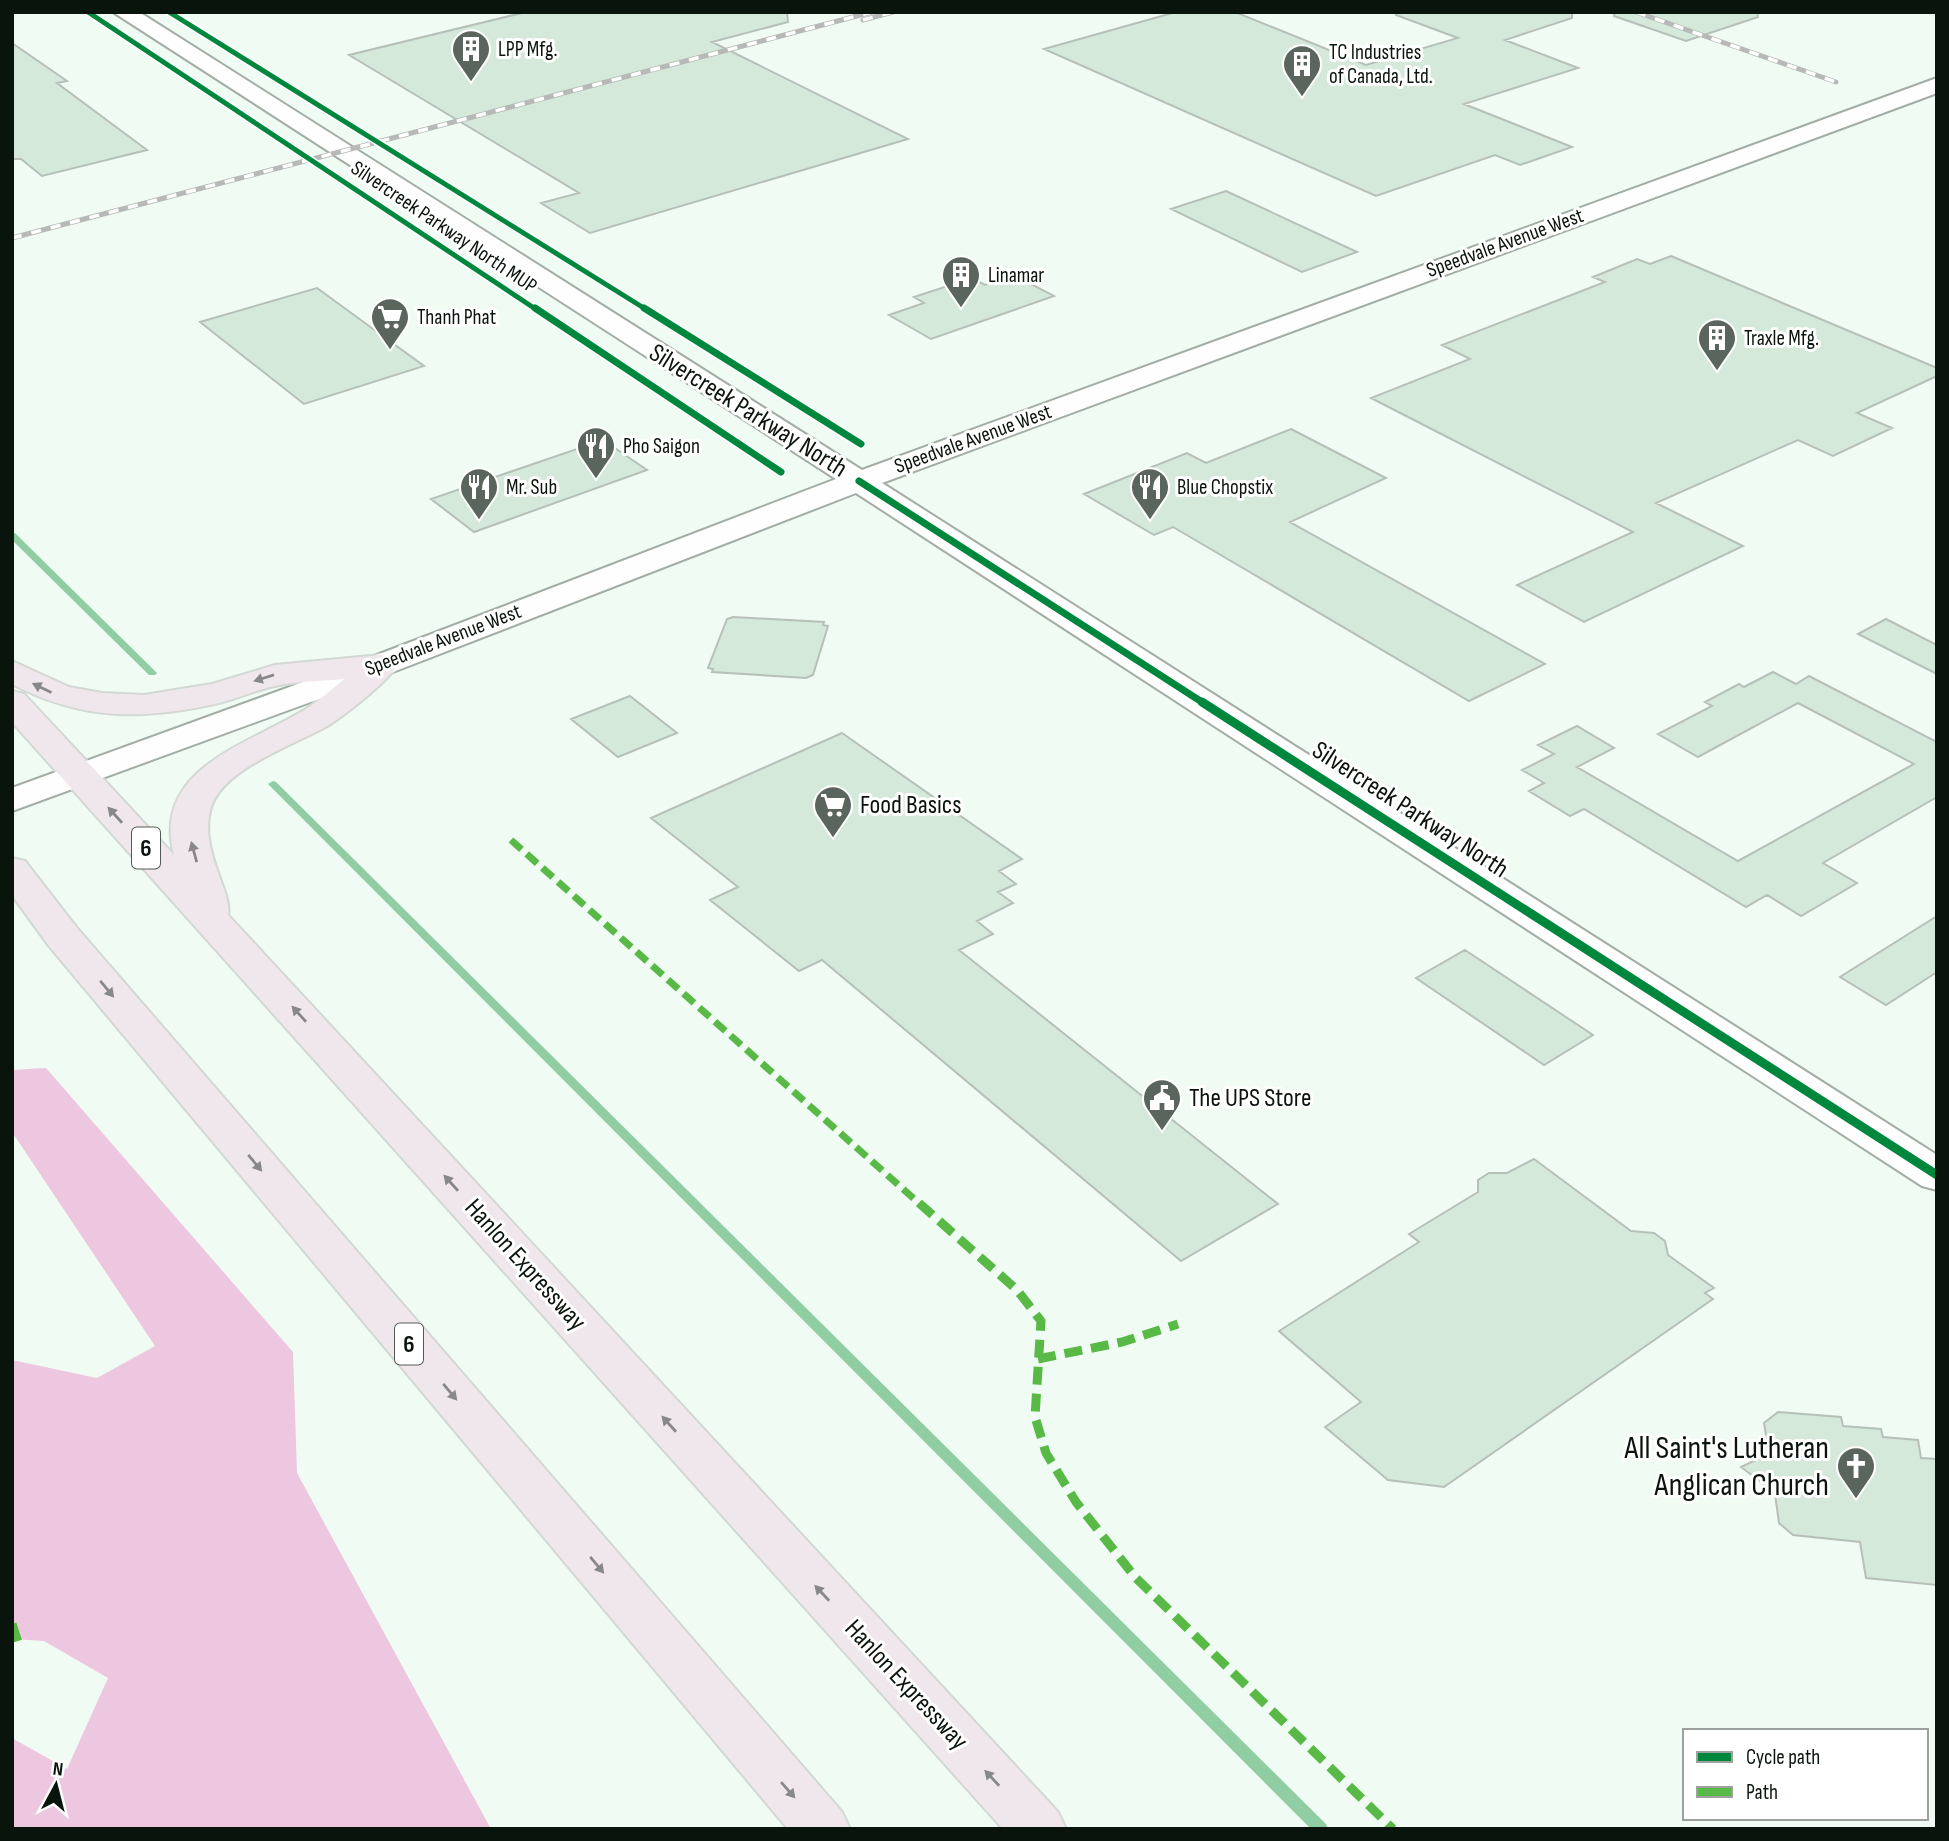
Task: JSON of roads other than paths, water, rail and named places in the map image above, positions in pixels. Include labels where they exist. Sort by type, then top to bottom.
[{"type":"highway","points":[[12,671],[59,695],[102,703],[144,705],[216,693],[275,675],[380,665]]},
{"type":"highway","points":[[212,918],[188,830],[194,806],[210,782],[232,761],[319,716],[380,665]]},
{"type":"highway","name":"Hanlon Expressway","points":[[12,701],[1038,1829]]},
{"type":"highway","name":"6","points":[[12,869],[63,937],[822,1829]]},
{"type":"highway","points":[[12,915],[63,937]]},
{"type":"main road","name":"Silvercreek Parkway North","points":[[124,12],[1937,1175]]},
{"type":"main road","name":"Speedvale Avenue West","points":[[12,800],[380,665],[859,481],[1937,85]]},
{"type":"waterway","points":[[12,535],[152,673]]},
{"type":"waterway","points":[[273,784],[1321,1829]]},
{"type":"railway","points":[[12,238],[872,12]]},
{"type":"railway","points":[[863,20],[893,12]]},
{"type":"railway","points":[[1636,12],[1836,82]]},
{"type":"place","name":"LPP Mfg.","points":[[471,83]]},
{"type":"place","name":"TC Industries of Canada, Ltd.","points":[[1302,98]]},
{"type":"place","name":"Linamar","points":[[961,309]]},
{"type":"place","name":"Thanh Phat","points":[[390,351]]},
{"type":"place","name":"Traxle Mfg.","points":[[1717,372]]},
{"type":"place","name":"Pho Saigon","points":[[596,480]]},
{"type":"place","name":"Mr. Sub","points":[[479,521]]},
{"type":"place","name":"Blue Chopstix","points":[[1150,521]]},
{"type":"place","name":"Food Basics","points":[[833,839]]},
{"type":"place","name":"The UPS Store","points":[[1162,1132]]},
{"type":"place","name":"All Saint's Lutheran Anglican Church","points":[[1856,1500]]}]
